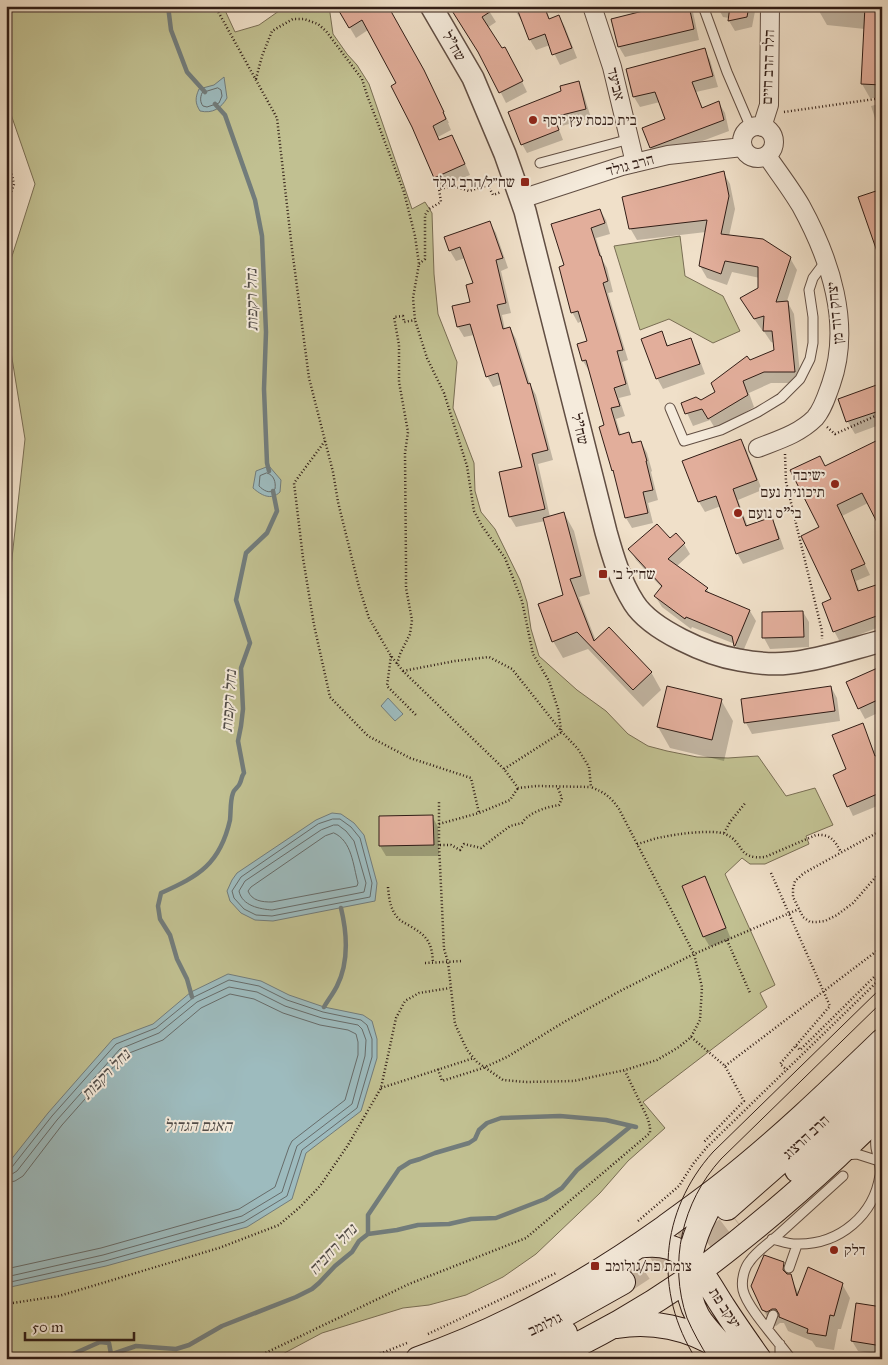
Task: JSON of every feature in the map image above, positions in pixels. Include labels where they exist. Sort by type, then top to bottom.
[{"type":"main road","points":[[413,1351],[482,1333],[546,1302],[585,1280],[635,1236],[722,1185],[778,1138],[882,1041]]},
{"type":"main road","name":"הרב הרצוג","points":[[733,1224],[800,1144],[882,1064]]},
{"type":"main road","name":"הרב הרצוג","points":[[733,1224],[817,1152],[882,1088]]},
{"type":"main road","points":[[548,1359],[608,1328],[693,1269],[733,1224],[840,1166],[880,1116]]},
{"type":"main road","name":"יעקב פת","points":[[722,1185],[700,1225],[693,1243],[693,1269],[690,1294],[698,1316],[731,1357]]},
{"type":"main road","points":[[733,1224],[731,1250],[727,1258],[724,1284],[729,1308],[738,1329]]},
{"type":"main road","points":[[635,1236],[650,1244],[663,1245],[679,1251],[693,1269]]},
{"type":"main road","name":"יעקב פת","points":[[693,1269],[759,1359]]},
{"type":"main road","name":"גולומב","points":[[464,1359],[628,1288],[596,1317],[512,1359]]},
{"type":"main road","points":[[608,1328],[636,1324],[670,1327],[704,1339],[731,1357]]},
{"type":"street","name":"שח\"ל","points":[[432,6],[473,78],[526,211],[606,532],[617,569],[635,605],[650,621],[681,641],[737,660],[788,663],[820,658],[882,641]]},
{"type":"street","name":"אביעד","points":[[592,6],[612,67],[636,163]]},
{"type":"street","name":"הלר הרב חיים","points":[[760,123],[769,105],[770,6]]},
{"type":"street","points":[[760,123],[774,138],[774,147],[767,156],[755,158],[746,152],[744,136],[746,132],[760,123]]},
{"type":"street","name":"הרב גולד","points":[[521,199],[622,166],[668,155],[744,147]]},
{"type":"street","name":"יצחק דוד מן","points":[[758,448],[798,432],[816,417],[826,399],[835,372],[840,343],[837,303],[830,271],[800,205],[767,156]]},
{"type":"lane","points":[[703,6],[727,72],[760,123]]},
{"type":"lane","points":[[540,163],[630,139]]},
{"type":"lane","points":[[670,408],[684,441],[721,430],[782,398],[800,379],[810,360],[813,343],[813,317],[809,290],[813,278],[826,261]]},
{"type":"lane","points":[[772,1240],[796,1244],[812,1244],[830,1239],[857,1222],[875,1194],[880,1172],[875,1137],[880,1116]]},
{"type":"lane","points":[[791,1359],[746,1298],[743,1290],[744,1272],[750,1260],[772,1240],[840,1166],[857,1154],[879,1162]]},
{"type":"lane","points":[[789,1268],[796,1244]]},
{"type":"lane","points":[[768,1328],[773,1315]]},
{"type":"lane","points":[[779,1359],[780,1344]]},
{"type":"path","points":[[215,6],[277,118],[309,378],[368,618],[390,656],[403,671],[504,769],[518,788]]},
{"type":"path","points":[[256,80],[272,31],[293,19],[304,19],[318,24],[326,31],[362,79],[406,199],[415,236],[419,264],[413,298],[415,320],[427,358],[444,393],[467,466],[474,511],[482,526],[505,558],[513,578],[522,601],[533,654],[549,681],[558,710],[562,732]]},
{"type":"path","points":[[760,123],[882,98]]},
{"type":"path","points":[[6,150],[14,184],[6,207]]},
{"type":"path","points":[[419,264],[425,259],[425,215],[429,208],[441,202],[439,189],[454,186],[469,192],[488,185],[492,195]]},
{"type":"path","points":[[397,664],[410,634],[412,620],[406,588],[405,453],[408,432],[399,382],[399,345],[394,317],[403,316],[404,322],[415,320]]},
{"type":"path","points":[[816,417],[835,434],[882,413]]},
{"type":"path","points":[[785,437],[786,482],[822,631],[820,658]]},
{"type":"path","points":[[325,441],[294,483],[303,558],[314,625],[330,697],[368,736],[410,758],[471,778],[479,813]]},
{"type":"path","points":[[390,656],[387,686],[416,715]]},
{"type":"path","points":[[403,671],[454,661],[489,657],[512,669],[562,732],[578,749],[589,768],[591,787]]},
{"type":"path","points":[[504,769],[562,732]]},
{"type":"path","points":[[439,800],[439,845],[444,949],[448,962],[454,1024],[467,1050],[483,1068],[503,1080],[526,1082],[574,1081],[625,1070],[657,1060],[679,1047],[691,1037],[700,1020],[702,986],[694,954],[619,809],[610,797],[591,787],[537,786],[518,788]]},
{"type":"path","points":[[439,845],[451,845],[460,850],[464,844],[481,848],[510,826],[522,823],[526,817],[550,806],[559,805],[562,798],[557,786]]},
{"type":"path","points":[[439,824],[479,813],[510,800],[518,788]]},
{"type":"path","points":[[724,833],[746,802]]},
{"type":"path","points":[[882,830],[804,873],[796,881],[793,889],[793,898],[803,917],[810,922],[825,921],[853,903],[882,870]]},
{"type":"path","points":[[637,844],[663,836],[717,832],[724,833],[732,838],[744,852],[756,858],[765,857],[816,835],[826,834],[836,842],[841,852]]},
{"type":"path","points":[[877,832],[882,836]]},
{"type":"path","points":[[771,873],[830,1006],[780,1064],[787,1070]]},
{"type":"path","points":[[388,887],[393,912],[398,919],[424,934],[432,949],[433,963]]},
{"type":"path","points":[[438,1069],[442,1081],[483,1068],[507,1057],[564,1022],[622,990],[694,954],[799,909]]},
{"type":"path","points":[[727,939],[750,994]]},
{"type":"path","points":[[725,1066],[882,947]]},
{"type":"path","points":[[425,963],[463,961]]},
{"type":"path","points":[[796,1046],[800,1050],[874,977],[878,981]]},
{"type":"path","points":[[635,1236],[679,1186],[707,1147],[882,977]]},
{"type":"path","points":[[6,1304],[60,1296],[220,1248],[280,1225],[300,1208],[320,1186],[348,1145],[381,1088],[396,1018],[404,1001],[419,993],[450,988]]},
{"type":"path","points":[[691,1037],[725,1066],[744,1101],[704,1142]]},
{"type":"path","points":[[381,1088],[474,1058]]},
{"type":"path","points":[[253,1359],[409,1284],[526,1238],[650,1133],[648,1119],[625,1070]]},
{"type":"path","points":[[425,1335],[560,1271]]},
{"type":"path","points":[[367,1359],[413,1351]]},
{"type":"shaded area","points":[[6,6],[223,6],[235,32],[259,25],[286,6],[329,6],[333,34],[369,84],[412,209],[425,202],[432,213],[434,274],[438,314],[457,362],[453,408],[474,463],[475,491],[481,512],[495,529],[520,580],[539,656],[577,690],[606,711],[628,734],[648,746],[697,757],[728,758],[758,756],[786,796],[815,788],[833,825],[806,836],[809,844],[765,864],[750,864],[742,858],[725,874],[775,985],[760,993],[767,1007],[643,1102],[665,1128],[628,1161],[600,1193],[536,1254],[503,1277],[466,1295],[429,1305],[403,1308],[322,1333],[271,1359],[6,1359],[6,613],[25,439],[6,321],[6,275],[35,184],[6,100]]},
{"type":"shaded area","points":[[680,236],[685,276],[723,296],[740,331],[713,343],[669,319],[640,330],[614,246]]},
{"type":"water","points":[[224,77],[227,98],[225,102],[213,111],[200,111],[196,100],[199,89],[214,85]]},
{"type":"water","points":[[269,466],[281,480],[280,492],[270,497],[259,493],[253,488],[256,471]]},
{"type":"water","points":[[388,698],[403,714],[395,721],[381,706]]},
{"type":"water","points":[[332,813],[341,814],[354,823],[364,835],[377,883],[375,901],[273,921],[255,920],[241,913],[230,901],[227,891],[237,873],[316,820]]},
{"type":"water","name":"האגם הגדול","points":[[228,974],[261,981],[289,995],[324,1007],[363,1015],[372,1021],[377,1039],[377,1058],[361,1111],[306,1153],[292,1199],[247,1227],[106,1266],[6,1288],[6,1166],[48,1113],[113,1039],[153,1024],[191,992]]},
{"type":"building","points":[[336,6],[388,6],[424,70],[444,112],[446,119],[433,126],[439,140],[452,135],[465,164],[434,178],[412,127],[391,86],[396,83],[362,20],[349,28]]},
{"type":"building","points":[[449,6],[499,6],[482,17],[502,48],[505,47],[523,81],[499,93],[478,52]]},
{"type":"building","points":[[516,6],[544,6],[549,19],[559,15],[572,48],[552,55],[545,34],[529,40]]},
{"type":"building","points":[[663,6],[689,6],[694,29],[618,47],[611,19]]},
{"type":"building","points":[[730,6],[749,6],[747,17],[728,21]]},
{"type":"building","points":[[865,6],[882,6],[882,85],[861,84]]},
{"type":"building","points":[[705,48],[713,76],[692,82],[702,108],[719,101],[724,120],[650,148],[642,128],[665,119],[655,92],[633,97],[626,69]]},
{"type":"building","points":[[579,81],[586,109],[554,117],[559,130],[521,145],[508,112],[561,91],[560,86]]},
{"type":"building","points":[[724,171],[729,196],[721,234],[763,239],[791,257],[776,302],[788,301],[795,372],[764,372],[743,381],[748,395],[708,419],[702,409],[685,414],[681,403],[696,397],[701,400],[715,392],[711,383],[747,356],[750,360],[774,350],[772,331],[763,331],[764,316],[754,319],[740,298],[758,288],[758,267],[725,261],[721,274],[699,266],[707,220],[629,229],[622,197]]},
{"type":"building","points":[[882,189],[882,259],[880,260],[858,197]]},
{"type":"building","points":[[600,209],[605,223],[591,228],[608,281],[603,283],[623,350],[617,351],[626,384],[614,388],[620,406],[611,408],[619,435],[629,432],[632,443],[641,441],[653,490],[643,492],[648,513],[625,518],[613,470],[599,427],[604,425],[586,360],[582,361],[577,344],[587,341],[578,311],[571,313],[559,267],[564,265],[551,224]]},
{"type":"building","points":[[490,221],[503,258],[496,260],[506,303],[497,305],[503,329],[510,327],[528,384],[530,383],[548,450],[532,454],[545,509],[509,517],[499,472],[522,467],[498,373],[486,377],[470,324],[457,327],[452,306],[470,302],[466,285],[473,283],[460,247],[449,251],[444,237]]},
{"type":"building","points":[[662,331],[667,346],[691,338],[700,364],[656,379],[641,339]]},
{"type":"building","points":[[882,383],[882,410],[846,422],[838,399]]},
{"type":"building","name":"ישיבה תיכונית נעם","points":[[882,438],[882,532],[862,493],[837,505],[865,564],[851,570],[858,591],[882,583],[882,614],[833,632],[822,603],[831,599],[801,536],[819,527],[790,470],[820,456],[825,466]]},
{"type":"building","points":[[741,439],[757,480],[733,489],[746,526],[772,517],[779,539],[736,554],[716,496],[698,502],[682,461]]},
{"type":"building","points":[[564,512],[581,576],[570,579],[594,641],[609,627],[652,672],[633,690],[577,632],[552,642],[538,604],[563,595],[543,518]]},
{"type":"building","points":[[657,524],[670,538],[676,533],[685,543],[668,559],[708,588],[705,591],[750,610],[735,646],[732,636],[686,617],[685,619],[654,596],[662,586],[628,549]]},
{"type":"building","points":[[803,611],[804,637],[762,638],[762,612]]},
{"type":"building","points":[[882,666],[882,698],[858,709],[846,682]]},
{"type":"building","points":[[667,686],[722,699],[712,740],[657,727]]},
{"type":"building","points":[[831,686],[835,711],[744,723],[741,699]]},
{"type":"building","points":[[863,723],[875,756],[882,754],[882,792],[847,807],[833,775],[846,769],[832,735]]},
{"type":"building","points":[[433,815],[434,845],[379,846],[379,816]]},
{"type":"building","points":[[705,876],[726,928],[703,937],[682,886]]},
{"type":"building","points":[[764,1255],[784,1262],[783,1270],[787,1274],[791,1274],[797,1296],[808,1267],[843,1283],[834,1316],[830,1315],[826,1336],[807,1333],[808,1329],[779,1317],[776,1309],[767,1312],[762,1310],[751,1286]]},
{"type":"building","points":[[856,1303],[882,1307],[882,1346],[851,1341]]},
{"type":"waterway","name":"נחל רקפות","points":[[168,6],[171,30],[187,72],[205,92]]},
{"type":"waterway","name":"נחל רקפות","points":[[215,104],[225,115],[255,200],[262,236],[266,332],[264,389],[267,463],[269,471]]},
{"type":"waterway","name":"נחל רקפות","points":[[192,997],[170,935],[160,919],[158,906],[161,893],[197,874],[214,858],[226,835],[234,790],[244,773],[238,741],[243,709],[241,668],[250,643],[236,600],[246,553],[267,533],[277,511],[273,491]]},
{"type":"waterway","points":[[324,1007],[337,986],[344,967],[346,937],[341,908]]},
{"type":"waterway","name":"נחל רחביה","points":[[98,1359],[136,1346],[176,1349],[189,1345],[222,1326],[312,1289],[352,1252],[359,1241],[368,1234],[368,1215],[399,1169],[410,1162],[469,1143],[475,1139],[479,1130],[487,1123],[501,1118],[560,1116],[606,1120],[636,1127]]},
{"type":"waterway","points":[[368,1234],[418,1225],[449,1224],[471,1219],[496,1218],[545,1199],[562,1188],[577,1170],[631,1126]]},
{"type":"waterway","name":"נחל רקפות","points":[[62,1359],[100,1342],[109,1343],[111,1354]]},
{"type":"tunnel","points":[[679,1265],[737,1221]]},
{"type":"tunnel","points":[[623,1282],[687,1240]]},
{"type":"tram line","points":[[696,1359],[682,1333],[673,1307],[669,1280],[668,1252],[673,1226],[682,1200],[695,1175],[713,1152],[882,987]]},
{"type":"tram line","points":[[709,1359],[687,1318],[681,1297],[679,1276],[682,1234],[697,1194],[721,1159],[882,1002]]},
{"type":"place","name":"בית כנסת עץ יוסף","points":[[533,120]]},
{"type":"place","name":"שח״ל/הרב גולד","points":[[525,182]]},
{"type":"place","name":"ישיבה תיכונית נעם","points":[[835,484]]},
{"type":"place","name":"בי\"ס נועם","points":[[738,513]]},
{"type":"place","name":"שח״ל ב׳","points":[[603,574]]},
{"type":"place","name":"דלק","points":[[834,1250]]},
{"type":"place","name":"צומת פת/גולומב","points":[[595,1266]]}]
